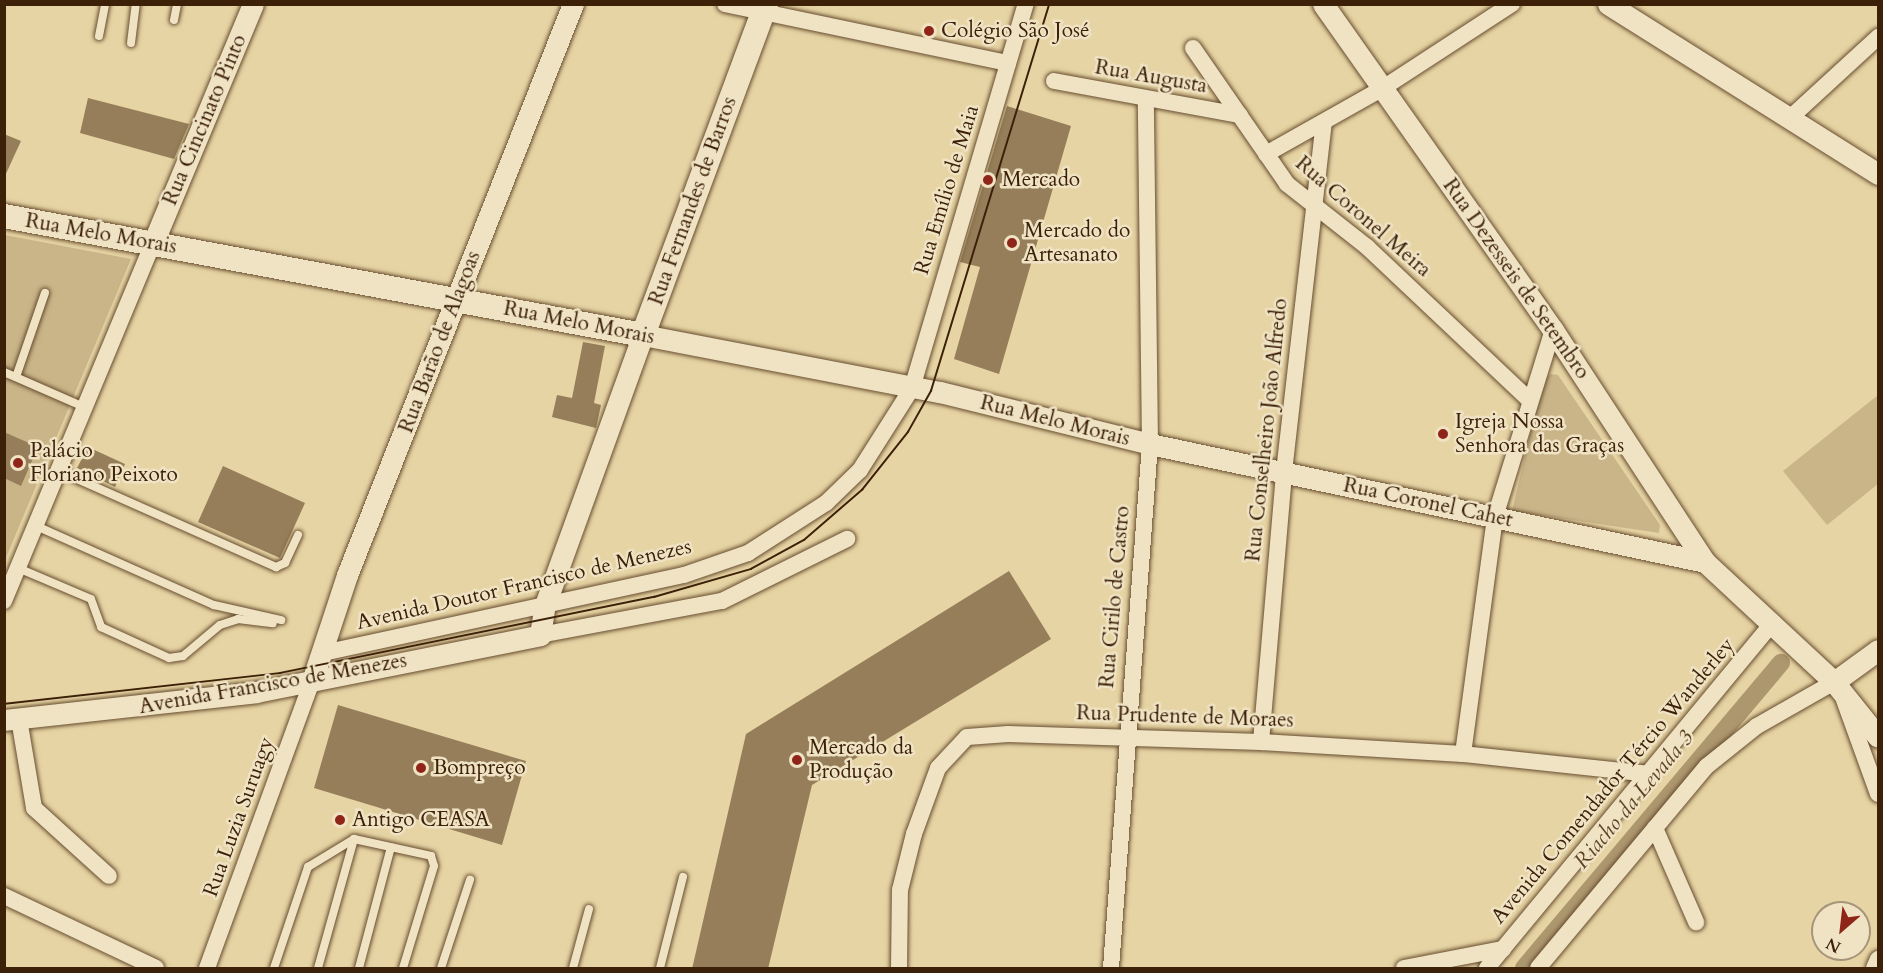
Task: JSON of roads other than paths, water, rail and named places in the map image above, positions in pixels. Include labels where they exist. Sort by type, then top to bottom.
[{"type":"main road","name":"Rua Fernandes de Barros","points":[[643,335],[764,9]]},
{"type":"main road","name":"Rua Melo Morais","points":[[4,216],[457,298],[643,335]]},
{"type":"street","name":"Rua Cincinato Pinto","points":[[4,601],[56,470],[253,4]]},
{"type":"street","name":"Rua Barão de Alagoas","points":[[312,681],[348,575],[573,4]]},
{"type":"street","points":[[725,4],[764,9],[1008,63]]},
{"type":"street","name":"Rua Emílio de Maia","points":[[912,388],[1026,4]]},
{"type":"street","name":"Rua Dezesseis de Setembro","points":[[1323,4],[1553,330],[1705,562],[1773,622],[1838,688],[1878,737]]},
{"type":"street","points":[[1266,154],[1383,88],[1512,4]]},
{"type":"street","points":[[1608,4],[1878,174]]},
{"type":"street","points":[[1790,118],[1878,37]]},
{"type":"street","name":"Rua Coronel Meira","points":[[1193,48],[1287,184],[1313,200],[1527,398]]},
{"type":"street","name":"Rua Augusta","points":[[1054,81],[1146,101],[1240,115]]},
{"type":"street","name":"Rua Cirilo de Castro","points":[[1111,969],[1126,736],[1150,444],[1146,101]]},
{"type":"street","name":"Rua Conselheiro João Alfredo","points":[[1261,742],[1284,472],[1313,200],[1324,123]]},
{"type":"street","points":[[1463,754],[1495,517],[1527,398],[1553,330]]},
{"type":"street","name":"Rua Melo Morais","points":[[643,335],[912,388],[1150,444]]},
{"type":"street","name":"Rua Fernandes de Barros","points":[[540,635],[545,605],[643,335]]},
{"type":"street","name":"Avenida Doutor Francisco de Menezes","points":[[323,653],[684,575],[748,553],[803,521],[860,470],[912,388]]},
{"type":"street","name":"Rua Coronel Cahet","points":[[1150,444],[1705,562]]},
{"type":"street","points":[[540,635],[722,602],[847,539]]},
{"type":"street","name":"Avenida Comendador Tércio Wanderley","points":[[1487,969],[1773,622]]},
{"type":"street","name":"Avenida Francisco de Menezes","points":[[12,719],[312,681],[540,635]]},
{"type":"street","points":[[1538,969],[1655,828],[1730,744],[1838,688],[1878,650]]},
{"type":"street","name":"Rua Luzia Suruagy","points":[[207,969],[312,681]]},
{"type":"street","points":[[1838,688],[1878,794]]},
{"type":"street","points":[[12,719],[34,808],[109,876]]},
{"type":"street","name":"Rua Prudente de Moraes","points":[[899,969],[900,891],[911,846],[938,768],[958,743],[1008,734],[1261,742],[1463,754],[1649,774]]},
{"type":"street","points":[[1655,828],[1696,922]]},
{"type":"street","points":[[4,896],[156,969]]},
{"type":"street","points":[[1404,969],[1427,967],[1503,950]]},
{"type":"street","points":[[1874,969],[1878,959]]},
{"type":"lane","points":[[99,36],[105,4]]},
{"type":"lane","points":[[131,43],[136,4]]},
{"type":"lane","points":[[174,20],[177,4]]},
{"type":"lane","points":[[16,377],[45,293]]},
{"type":"lane","points":[[4,372],[84,408]]},
{"type":"lane","points":[[56,470],[276,567],[285,563],[298,535]]},
{"type":"lane","points":[[18,567],[91,599],[101,627],[169,658],[183,656],[220,625],[238,620],[277,621],[214,605],[34,525]]},
{"type":"lane","points":[[318,969],[354,839]]},
{"type":"lane","points":[[274,969],[308,867],[354,839],[431,856],[434,866],[403,969]]},
{"type":"lane","points":[[359,969],[391,847]]},
{"type":"lane","points":[[660,969],[683,877]]},
{"type":"lane","points":[[441,969],[470,880]]},
{"type":"lane","points":[[573,969],[589,909]]},
{"type":"waterway","name":"Riacho da Levada 3","points":[[1524,968],[1781,663]]},
{"type":"tram line","points":[[4,704],[280,673],[654,597],[751,569],[804,540],[862,490],[908,432],[931,391],[1049,4]]},
{"type":"place","name":"Colégio São José","points":[[929,31]]},
{"type":"place","name":"Mercado","points":[[988,180]]},
{"type":"place","name":"Mercado do Artesanato","points":[[1012,243]]},
{"type":"place","name":"Igreja Nossa Senhora das Graças","points":[[1443,434]]},
{"type":"place","name":"Palácio Floriano Peixoto","points":[[18,463]]},
{"type":"place","name":"Mercado da Produção","points":[[797,760]]},
{"type":"place","name":"Bompreço","points":[[421,768]]},
{"type":"place","name":"Antigo CEASA","points":[[340,820]]}]
